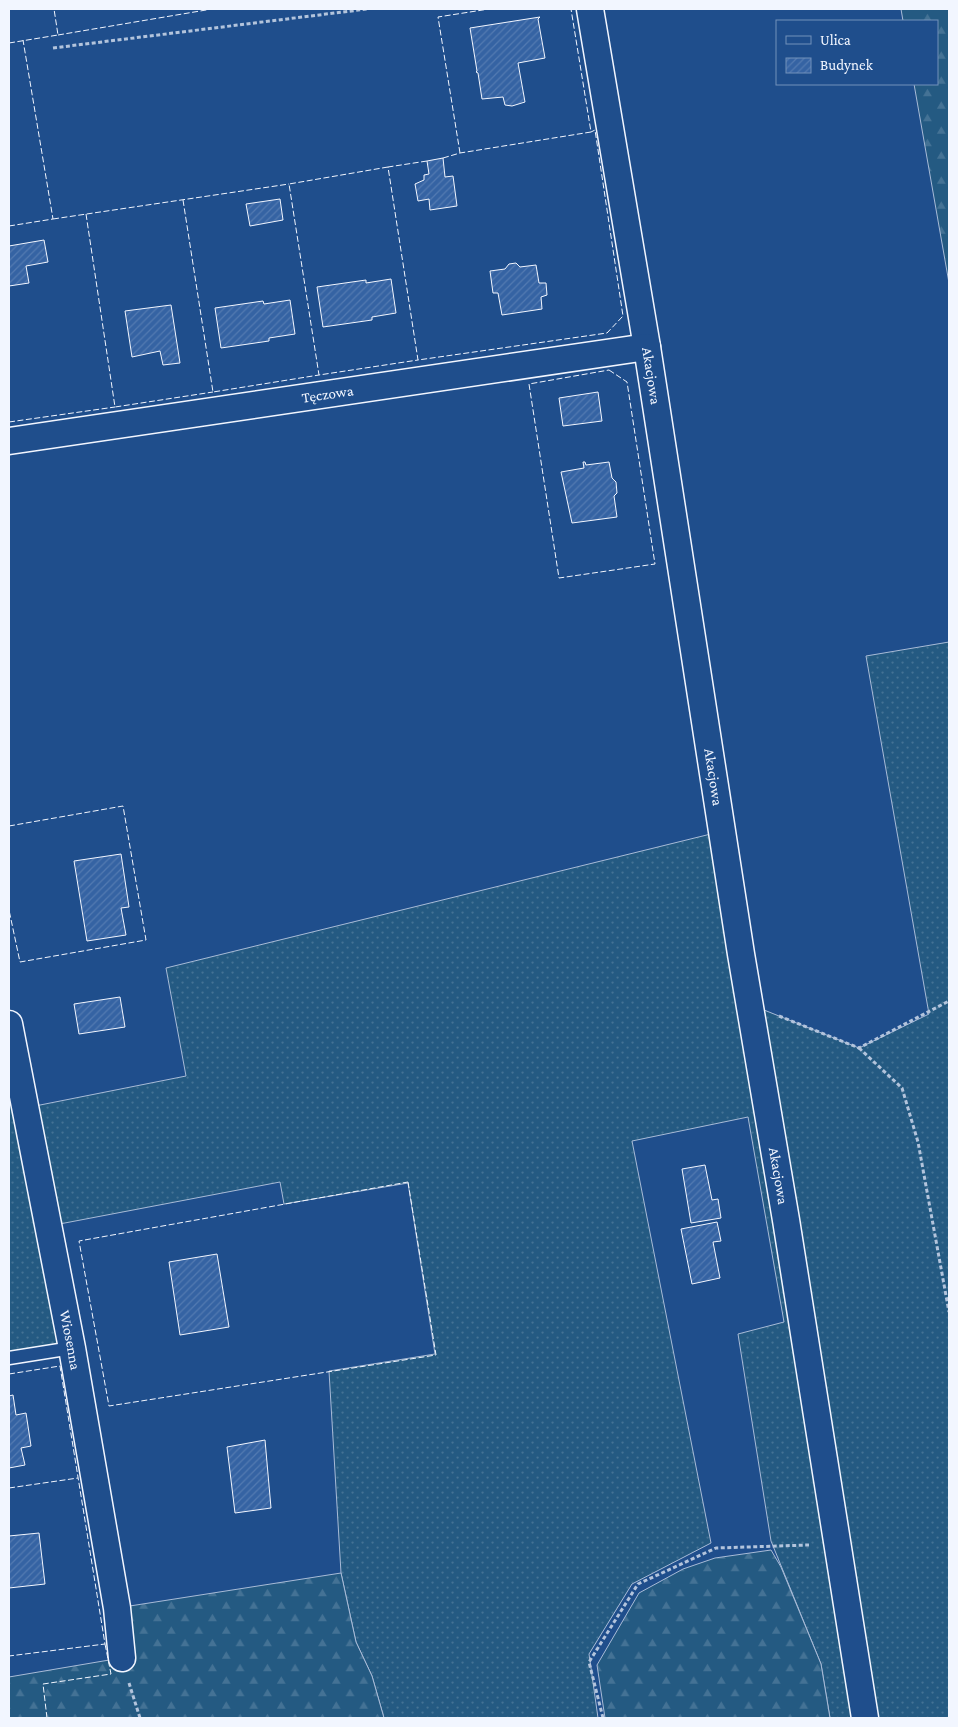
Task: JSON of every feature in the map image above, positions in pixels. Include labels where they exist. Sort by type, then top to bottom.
[{"type":"street","name":"Akacjowa","points":[[590,9],[647,347],[750,1005],[839,1544],[865,1718]]},
{"type":"street","name":"Tęczowa","points":[[9,441],[647,347]]},
{"type":"street","name":"Wiosenna","points":[[9,1024],[72,1348],[116,1608],[122,1658]]},
{"type":"lane","points":[[9,1358],[72,1348]]},
{"type":"path","points":[[53,48],[367,9]]},
{"type":"path","points":[[859,1048],[949,1001]]},
{"type":"path","points":[[750,1005],[859,1048],[902,1088],[918,1142],[949,1312]]},
{"type":"path","points":[[603,1718],[589,1662],[638,1584],[716,1548],[839,1544]]},
{"type":"path","points":[[122,1658],[140,1718]]},
{"type":"green space","points":[[901,9],[949,9],[949,283],[914,85],[938,85],[938,20],[903,20]]},
{"type":"green space","points":[[949,642],[949,1718],[875,1718],[759,1008],[859,1048],[929,1014],[866,656]]},
{"type":"green space","points":[[723,831],[865,1718],[830,1718],[821,1664],[771,1541],[738,1334],[784,1322],[748,1117],[632,1141],[711,1543],[632,1584],[589,1654],[598,1718],[384,1718],[372,1676],[356,1642],[341,1573],[329,1371],[435,1354],[408,1183],[284,1204],[280,1182],[49,1226],[25,1108],[186,1076],[166,968]]},
{"type":"green space","points":[[9,1066],[61,1347],[9,1354]]},
{"type":"green space","points":[[771,1550],[781,1567],[821,1664],[830,1718],[605,1718],[597,1665],[639,1593],[683,1569],[715,1558]]},
{"type":"green space","points":[[341,1573],[356,1642],[372,1676],[384,1718],[9,1718],[9,1677],[121,1658],[117,1608]]},
{"type":"building","points":[[540,17],[538,19],[545,58],[518,63],[525,102],[512,106],[505,105],[503,97],[482,99],[470,28]]},
{"type":"building","points":[[443,158],[445,177],[453,176],[457,206],[430,210],[429,199],[418,201],[415,184],[424,180],[424,175],[429,174],[427,161]]},
{"type":"building","points":[[280,199],[283,220],[250,226],[246,204]]},
{"type":"building","points":[[44,240],[48,262],[26,266],[29,283],[9,286],[9,246]]},
{"type":"building","points":[[516,263],[520,267],[536,265],[539,283],[546,283],[547,295],[541,297],[542,309],[502,315],[498,293],[493,293],[490,271],[505,269],[509,264]]},
{"type":"building","points":[[391,279],[396,313],[372,317],[372,320],[323,327],[317,287],[366,280],[366,283]]},
{"type":"building","points":[[290,300],[295,334],[269,338],[269,341],[221,348],[215,308],[263,301],[264,304]]},
{"type":"building","points":[[171,305],[180,363],[163,365],[160,351],[132,357],[125,311]]},
{"type":"building","points":[[598,392],[602,421],[563,426],[559,398]]},
{"type":"building","points":[[583,462],[586,465],[609,462],[612,478],[616,482],[617,493],[614,496],[617,517],[572,523],[561,472],[584,468]]},
{"type":"building","points":[[121,854],[129,907],[121,908],[126,935],[87,941],[74,861]]},
{"type":"building","points":[[120,997],[125,1027],[79,1034],[74,1004]]},
{"type":"building","points":[[705,1165],[712,1200],[718,1199],[721,1218],[691,1223],[682,1169]]},
{"type":"building","points":[[717,1222],[721,1241],[713,1242],[720,1278],[692,1284],[681,1229]]},
{"type":"building","points":[[217,1254],[229,1327],[180,1335],[169,1262]]},
{"type":"building","points":[[13,1395],[16,1415],[26,1413],[31,1446],[21,1448],[25,1465],[9,1468],[9,1396]]},
{"type":"building","points":[[265,1440],[271,1508],[235,1513],[227,1447]]},
{"type":"building","points":[[39,1533],[45,1584],[9,1588],[9,1536]]},
{"type":"fence","points":[[9,43],[58,35],[54,9]]},
{"type":"fence","points":[[58,35],[212,9]]},
{"type":"fence","points":[[460,153],[438,17],[489,9]]},
{"type":"fence","points":[[443,158],[460,153],[591,132],[571,9]]},
{"type":"fence","points":[[9,226],[53,219],[23,40]]},
{"type":"fence","points":[[427,161],[388,167],[418,360],[607,333],[623,316],[595,130],[591,132]]},
{"type":"fence","points":[[388,167],[289,184],[319,375],[418,360]]},
{"type":"fence","points":[[53,219],[289,184]]},
{"type":"fence","points":[[183,200],[213,392],[319,375]]},
{"type":"fence","points":[[86,214],[115,407],[213,392]]},
{"type":"fence","points":[[609,370],[627,382],[655,564],[559,578],[529,384],[609,370]]},
{"type":"fence","points":[[9,422],[115,407]]},
{"type":"fence","points":[[9,826],[123,806],[146,940],[20,962],[9,910]]},
{"type":"fence","points":[[408,1182],[436,1355],[109,1406],[79,1241],[408,1182]]},
{"type":"fence","points":[[9,1374],[60,1366],[105,1644],[9,1656]]},
{"type":"fence","points":[[9,1488],[78,1478]]},
{"type":"fence","points":[[47,1718],[43,1684],[111,1674],[105,1644]]}]
